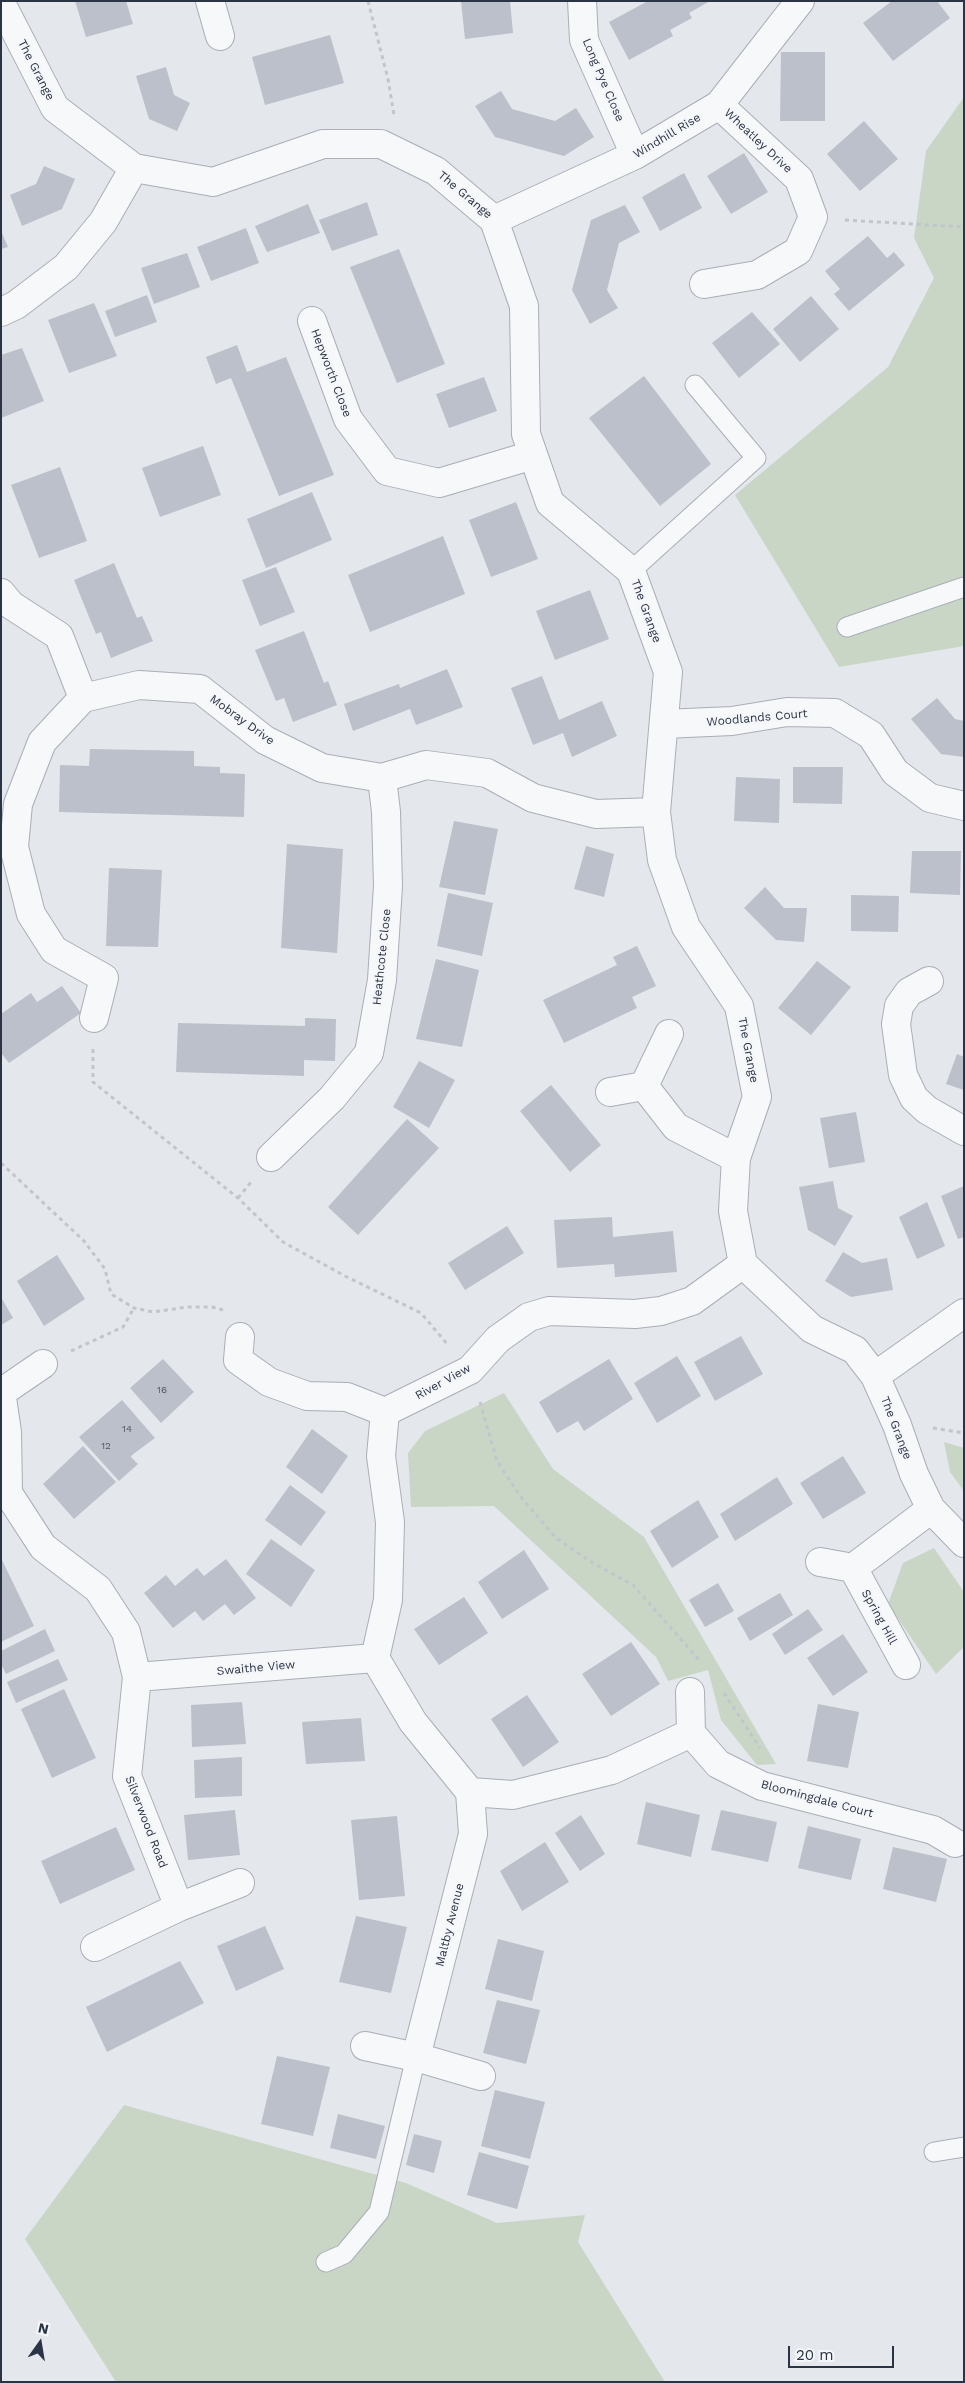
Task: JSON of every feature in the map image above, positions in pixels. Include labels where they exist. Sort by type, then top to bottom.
[{"type":"street","points":[[210,1],[220,36]]},
{"type":"street","name":"Long Pye Close","points":[[582,1],[584,40],[635,155]]},
{"type":"street","name":"Windhill Rise","points":[[494,220],[635,155],[719,104],[800,1]]},
{"type":"street","name":"The Grange","points":[[1,2],[55,108],[134,168],[213,182],[323,144],[381,144],[436,170],[494,220],[524,306],[526,434],[550,503],[631,570],[668,672],[656,812],[662,860],[686,927],[739,1006],[757,1097],[736,1158],[733,1211],[743,1264],[812,1329],[855,1350],[875,1376],[897,1425],[914,1474],[931,1509],[964,1543]]},
{"type":"street","name":"Wheatley Drive","points":[[719,104],[799,179],[813,217]]},
{"type":"street","points":[[1,312],[16,305],[66,267],[103,222],[134,168]]},
{"type":"street","points":[[704,284],[757,274],[798,251],[813,217]]},
{"type":"street","name":"Hepworth Close","points":[[312,321],[348,419],[387,471],[439,483],[533,455]]},
{"type":"street","points":[[1,593],[11,606],[59,636],[83,698],[42,742],[18,804],[8,847],[31,914],[54,950],[104,978],[94,1018]]},
{"type":"street","name":"Mobray Drive","points":[[83,698],[139,685],[200,689],[265,740],[322,768],[382,778],[426,765],[486,773],[533,798],[596,814],[656,812]]},
{"type":"street","name":"Woodlands Court","points":[[664,724],[732,721],[786,712],[835,713],[871,735],[895,772],[930,798],[964,806]]},
{"type":"street","name":"Heathcote Close","points":[[271,1157],[332,1098],[369,1053],[382,980],[388,886],[386,812],[382,778]]},
{"type":"street","points":[[929,981],[909,992],[899,1006],[896,1024],[903,1076],[914,1098],[927,1110],[964,1131]]},
{"type":"street","points":[[644,1086],[669,1034]]},
{"type":"street","points":[[644,1086],[676,1127],[736,1158]]},
{"type":"street","points":[[610,1092],[644,1086]]},
{"type":"street","name":"River View","points":[[386,1412],[470,1370],[498,1339],[529,1317],[549,1311],[635,1314],[661,1311],[692,1301],[743,1264]]},
{"type":"street","points":[[875,1376],[964,1313]]},
{"type":"street","points":[[240,1337],[238,1360],[269,1382],[306,1396],[347,1397],[386,1412],[381,1456],[390,1522],[388,1600],[376,1658],[413,1722],[470,1792],[513,1795],[612,1770],[691,1734],[690,1692]]},
{"type":"street","name":"Silverwood Road","points":[[43,1364],[2,1392],[7,1432],[5,1494],[43,1547],[98,1588],[126,1632],[138,1677],[127,1776],[180,1907]]},
{"type":"street","points":[[820,1562],[853,1568],[931,1509]]},
{"type":"street","name":"Spring Hill","points":[[853,1568],[906,1665]]},
{"type":"street","name":"Swaithe View","points":[[138,1677],[376,1658]]},
{"type":"street","name":"Bloomingdale Court","points":[[691,1734],[718,1764],[762,1786],[933,1830],[955,1843]]},
{"type":"street","name":"Maltby Avenue","points":[[416,2057],[473,1834],[470,1792]]},
{"type":"street","points":[[95,1947],[180,1907],[240,1883]]},
{"type":"street","points":[[365,2046],[416,2057],[482,2076]]},
{"type":"lane","points":[[631,570],[756,458],[695,384]]},
{"type":"lane","points":[[847,627],[964,587]]},
{"type":"lane","points":[[326,2262],[344,2254],[379,2212],[416,2057]]},
{"type":"lane","points":[[934,2152],[964,2147]]},
{"type":"path","points":[[368,1],[388,79],[401,153]]},
{"type":"path","points":[[813,217],[964,227]]},
{"type":"path","points":[[94,1018],[93,1082],[238,1198],[283,1242],[345,1276],[421,1313],[470,1370],[497,1461],[520,1496],[556,1538],[593,1563],[633,1585],[702,1663]]},
{"type":"path","points":[[1,1163],[84,1241],[105,1269],[111,1294],[134,1308],[152,1312],[187,1307],[212,1307],[238,1315],[240,1337]]},
{"type":"path","points":[[43,1364],[123,1327],[134,1308]]},
{"type":"path","points":[[719,1686],[763,1751]]},
{"type":"green space","points":[[964,97],[964,646],[839,667],[735,495],[888,367],[934,278],[914,238],[926,151]]},
{"type":"green space","points":[[504,1393],[553,1469],[644,1537],[776,1764],[757,1765],[721,1720],[708,1670],[668,1681],[656,1657],[494,1506],[411,1507],[408,1453],[425,1431]]},
{"type":"green space","points":[[944,1442],[964,1448],[964,1491],[950,1472]]},
{"type":"green space","points":[[934,1548],[964,1592],[964,1647],[936,1674],[888,1604],[903,1563]]},
{"type":"green space","points":[[124,2105],[406,2183],[497,2223],[585,2215],[578,2242],[665,2382],[116,2382],[25,2239]]},
{"type":"building","points":[[75,1],[126,1],[133,24],[86,37]]},
{"type":"building","points":[[461,1],[510,1],[513,33],[465,39]]},
{"type":"building","points":[[648,1],[710,1],[689,13],[692,18],[670,30],[673,36],[629,60],[609,22]]},
{"type":"building","points":[[892,1],[937,1],[950,18],[893,61],[863,23]]},
{"type":"building","points":[[330,35],[344,83],[265,105],[252,57]]},
{"type":"building","points":[[781,52],[825,52],[825,121],[780,121]]},
{"type":"building","points":[[166,67],[174,95],[190,103],[177,131],[149,119],[136,76]]},
{"type":"building","points":[[501,91],[512,109],[555,121],[576,108],[594,137],[564,156],[495,137],[475,106]]},
{"type":"building","points":[[864,121],[898,159],[860,191],[827,154]]},
{"type":"building","points":[[744,153],[768,192],[731,214],[707,176]]},
{"type":"building","points":[[44,166],[75,179],[62,209],[22,226],[10,195],[36,184]]},
{"type":"building","points":[[684,173],[702,208],[660,231],[642,197]]},
{"type":"building","points":[[367,202],[378,235],[332,251],[319,220]]},
{"type":"building","points":[[308,204],[320,233],[267,252],[255,226]]},
{"type":"building","points":[[625,205],[640,232],[619,243],[607,290],[618,308],[590,324],[572,290],[591,220]]},
{"type":"building","points":[[246,228],[259,263],[211,281],[197,247]]},
{"type":"building","points":[[1,231],[8,247],[1,249]]},
{"type":"building","points":[[868,236],[887,258],[894,252],[905,265],[849,311],[834,294],[840,289],[825,271]]},
{"type":"building","points":[[399,249],[445,364],[397,383],[350,267]]},
{"type":"building","points":[[187,253],[200,287],[154,304],[141,268]]},
{"type":"building","points":[[147,295],[157,322],[115,337],[105,311]]},
{"type":"building","points":[[811,296],[839,329],[800,362],[773,329]]},
{"type":"building","points":[[94,303],[117,356],[69,373],[48,320]]},
{"type":"building","points":[[752,312],[780,344],[739,378],[712,343]]},
{"type":"building","points":[[237,345],[247,372],[286,357],[334,475],[279,496],[231,378],[216,384],[206,357]]},
{"type":"building","points":[[22,348],[44,401],[1,418],[1,355]]},
{"type":"building","points":[[644,376],[711,464],[660,506],[589,418]]},
{"type":"building","points":[[484,377],[497,411],[449,428],[436,394]]},
{"type":"building","points":[[203,446],[221,495],[160,517],[142,468]]},
{"type":"building","points":[[60,467],[87,541],[39,558],[11,485]]},
{"type":"building","points":[[312,492],[332,540],[266,568],[247,519]]},
{"type":"building","points":[[516,502],[538,559],[491,577],[469,520]]},
{"type":"building","points":[[443,536],[465,594],[370,632],[348,575]]},
{"type":"building","points":[[114,563],[137,618],[142,616],[153,641],[111,658],[101,632],[96,634],[74,580]]},
{"type":"building","points":[[276,567],[295,612],[260,626],[242,580]]},
{"type":"building","points":[[590,590],[609,639],[555,660],[536,611]]},
{"type":"building","points":[[304,631],[324,683],[328,681],[337,705],[293,722],[284,698],[276,701],[255,650]]},
{"type":"building","points":[[447,669],[463,707],[416,725],[410,709],[353,731],[344,704],[399,684],[400,688]]},
{"type":"building","points":[[542,676],[559,720],[602,701],[617,736],[572,757],[563,733],[533,745],[511,688]]},
{"type":"building","points":[[937,698],[955,719],[964,721],[964,757],[941,754],[911,719]]},
{"type":"building","points":[[90,749],[194,751],[194,766],[220,767],[220,773],[245,774],[244,817],[59,812],[60,765],[89,766]]},
{"type":"building","points":[[793,767],[843,767],[842,804],[793,803]]},
{"type":"building","points":[[736,777],[780,779],[779,823],[734,821]]},
{"type":"building","points":[[454,821],[498,829],[485,895],[439,887]]},
{"type":"building","points":[[287,844],[343,849],[337,953],[281,948]]},
{"type":"building","points":[[586,846],[614,854],[604,897],[574,889]]},
{"type":"building","points":[[912,851],[961,851],[960,895],[910,893]]},
{"type":"building","points":[[109,868],[162,870],[158,947],[106,946]]},
{"type":"building","points":[[765,887],[784,908],[807,908],[804,942],[776,940],[744,908]]},
{"type":"building","points":[[448,893],[493,903],[482,956],[437,946]]},
{"type":"building","points":[[851,895],[899,896],[898,932],[851,931]]},
{"type":"building","points":[[637,946],[656,986],[632,997],[637,1008],[564,1043],[543,1000],[617,965],[613,957]]},
{"type":"building","points":[[436,959],[479,970],[462,1047],[416,1039]]},
{"type":"building","points":[[817,961],[851,987],[811,1035],[778,1008]]},
{"type":"building","points":[[62,986],[81,1013],[9,1063],[1,1053],[1,1014],[31,993],[37,1002]]},
{"type":"building","points":[[305,1018],[336,1019],[335,1061],[304,1060],[304,1076],[176,1072],[178,1023],[305,1026]]},
{"type":"building","points":[[957,1054],[964,1057],[964,1090],[946,1084]]},
{"type":"building","points":[[419,1061],[455,1080],[429,1128],[393,1107]]},
{"type":"building","points":[[551,1085],[601,1145],[570,1172],[520,1111]]},
{"type":"building","points":[[856,1112],[865,1162],[829,1168],[820,1118]]},
{"type":"building","points":[[407,1119],[439,1148],[358,1235],[328,1207]]},
{"type":"building","points":[[833,1181],[838,1208],[853,1216],[835,1246],[808,1230],[799,1187]]},
{"type":"building","points":[[964,1186],[964,1237],[958,1239],[941,1196]]},
{"type":"building","points":[[927,1202],[945,1246],[917,1259],[899,1217]]},
{"type":"building","points":[[612,1217],[613,1237],[673,1231],[677,1272],[615,1277],[614,1264],[557,1268],[554,1220]]},
{"type":"building","points":[[507,1226],[524,1253],[465,1290],[448,1263]]},
{"type":"building","points":[[843,1252],[862,1263],[887,1258],[893,1290],[851,1297],[825,1281]]},
{"type":"building","points":[[57,1255],[85,1299],[44,1326],[17,1281]]},
{"type":"building","points":[[1,1297],[13,1318],[1,1325]]},
{"type":"building","points":[[741,1336],[763,1374],[715,1401],[694,1362]]},
{"type":"building","points":[[677,1356],[701,1396],[657,1423],[634,1383]]},
{"type":"building","points":[[163,1359],[194,1392],[161,1423],[130,1388]]},
{"type":"building","points":[[609,1359],[633,1399],[584,1431],[578,1421],[557,1433],[539,1402]]},
{"type":"building","points":[[122,1400],[155,1438],[132,1455],[131,1457],[138,1464],[119,1481],[79,1437]]},
{"type":"building","points":[[312,1429],[348,1456],[322,1494],[286,1467]]},
{"type":"building","points":[[83,1446],[116,1482],[74,1519],[43,1484]]},
{"type":"building","points":[[843,1456],[866,1493],[823,1519],[800,1483]]},
{"type":"building","points":[[777,1477],[793,1504],[735,1541],[720,1514]]},
{"type":"building","points":[[290,1485],[326,1512],[301,1546],[265,1520]]},
{"type":"building","points":[[698,1500],[719,1537],[672,1568],[650,1531]]},
{"type":"building","points":[[271,1539],[315,1570],[291,1607],[246,1574]]},
{"type":"building","points":[[524,1550],[549,1589],[502,1619],[478,1582]]},
{"type":"building","points":[[1,1558],[34,1626],[1,1642]]},
{"type":"building","points":[[226,1559],[256,1598],[234,1615],[225,1604],[203,1621],[195,1611],[173,1628],[144,1593],[166,1575],[175,1586],[197,1568],[204,1576]]},
{"type":"building","points":[[718,1583],[734,1611],[705,1627],[689,1600]]},
{"type":"building","points":[[780,1593],[793,1615],[750,1641],[737,1618]]},
{"type":"building","points":[[464,1597],[488,1633],[439,1665],[414,1629]]},
{"type":"building","points":[[808,1609],[823,1630],[785,1655],[772,1634]]},
{"type":"building","points":[[45,1629],[55,1651],[6,1674],[1,1664],[1,1651]]},
{"type":"building","points":[[843,1634],[868,1672],[833,1696],[807,1658]]},
{"type":"building","points":[[631,1642],[660,1684],[611,1716],[582,1674]]},
{"type":"building","points":[[58,1659],[68,1680],[16,1703],[7,1682]]},
{"type":"building","points":[[64,1689],[96,1758],[52,1778],[21,1709]]},
{"type":"building","points":[[527,1695],[559,1742],[523,1767],[491,1719]]},
{"type":"building","points":[[242,1702],[246,1744],[192,1747],[191,1705]]},
{"type":"building","points":[[818,1704],[859,1712],[848,1768],[807,1761]]},
{"type":"building","points":[[361,1718],[365,1761],[306,1764],[302,1722]]},
{"type":"building","points":[[242,1757],[242,1796],[195,1798],[194,1760]]},
{"type":"building","points":[[646,1802],[700,1815],[691,1857],[637,1844]]},
{"type":"building","points":[[235,1810],[240,1855],[188,1860],[184,1815]]},
{"type":"building","points":[[721,1810],[777,1822],[768,1862],[711,1850]]},
{"type":"building","points":[[581,1815],[605,1854],[580,1871],[555,1833]]},
{"type":"building","points":[[397,1816],[405,1896],[359,1900],[351,1820]]},
{"type":"building","points":[[808,1826],[861,1839],[851,1880],[798,1868]]},
{"type":"building","points":[[116,1827],[135,1870],[60,1904],[41,1861]]},
{"type":"building","points":[[545,1842],[569,1882],[522,1911],[500,1871]]},
{"type":"building","points":[[893,1847],[947,1859],[936,1902],[883,1889]]},
{"type":"building","points":[[356,1916],[407,1927],[391,1993],[339,1982]]},
{"type":"building","points":[[265,1926],[284,1969],[236,1991],[217,1946]]},
{"type":"building","points":[[498,1939],[544,1951],[532,2001],[485,1989]]},
{"type":"building","points":[[180,1961],[204,2003],[107,2052],[86,2007]]},
{"type":"building","points":[[497,2000],[540,2010],[526,2064],[483,2053]]},
{"type":"building","points":[[277,2056],[330,2067],[313,2136],[261,2124]]},
{"type":"building","points":[[495,2090],[545,2102],[530,2159],[481,2146]]},
{"type":"building","points":[[338,2114],[385,2126],[376,2159],[330,2148]]},
{"type":"building","points":[[414,2134],[442,2141],[434,2173],[406,2165]]},
{"type":"building","points":[[479,2152],[529,2166],[517,2209],[467,2195]]}]
